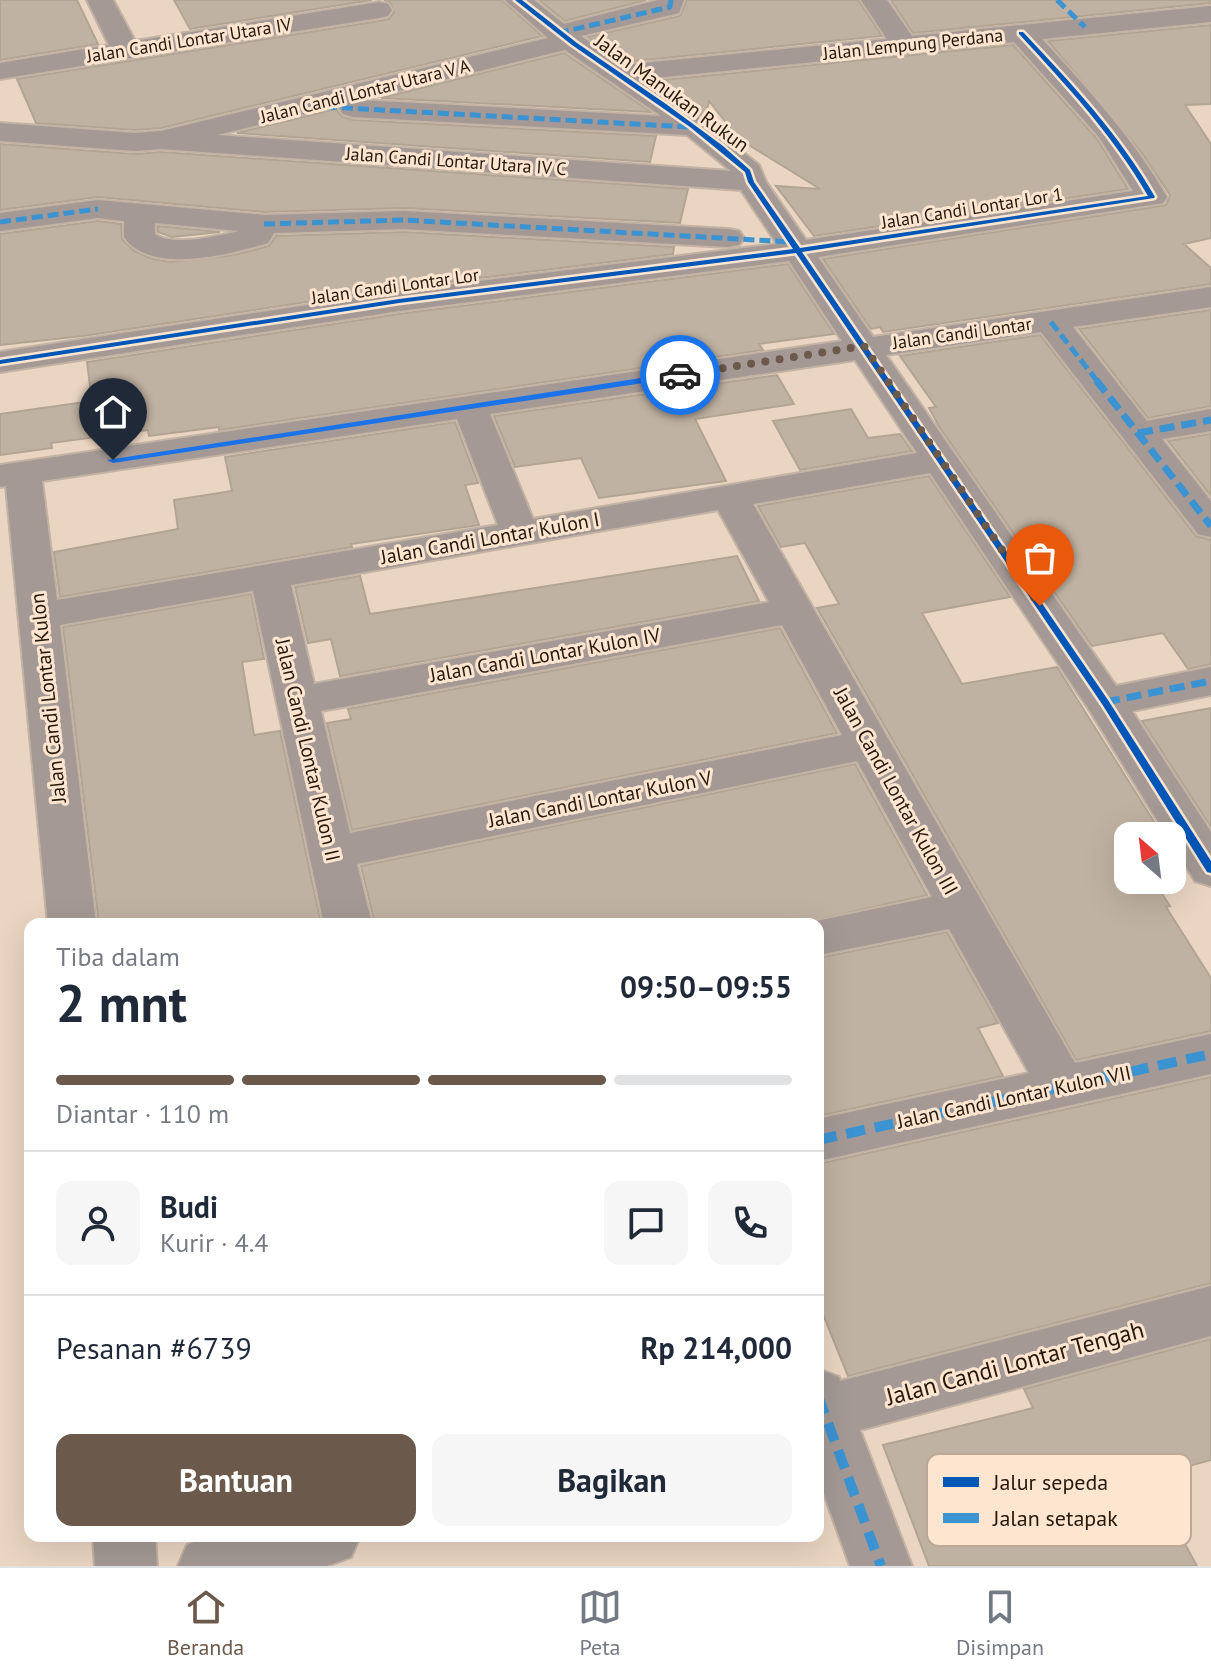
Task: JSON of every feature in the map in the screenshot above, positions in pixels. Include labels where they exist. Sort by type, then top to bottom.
[{"type":"street","points":[[100,0],[126,51]]},
{"type":"street","points":[[252,0],[269,27]]},
{"type":"street","name":"Jalan Manukan Rukun","points":[[518,0],[563,37],[694,127],[748,171],[751,182],[793,245],[1105,702],[1211,869]]},
{"type":"street","name":"Jalan Candi Lontar Utara V A","points":[[122,173],[310,106],[654,12],[670,7],[671,0]]},
{"type":"street","points":[[874,0],[905,45]]},
{"type":"street","points":[[1057,0],[1085,27]]},
{"type":"street","name":"Jalan Candi Lontar Utara IV","points":[[0,71],[379,10]]},
{"type":"street","name":"Jalan Lempung Perdana","points":[[616,74],[1211,15]]},
{"type":"street","name":"Jalan Candi Lontar Lor 1","points":[[793,245],[1152,197],[1127,156],[1021,33]]},
{"type":"street","points":[[310,106],[694,127]]},
{"type":"street","points":[[0,132],[122,173],[143,212],[264,224],[404,220],[793,245]]},
{"type":"street","points":[[0,195],[122,173]]},
{"type":"street","points":[[0,222],[122,173]]},
{"type":"street","name":"Jalan Candi Lontar Utara IV C","points":[[122,173],[751,182]]},
{"type":"street","name":"Jalan Candi Lontar Lor","points":[[0,362],[793,245]]},
{"type":"street","name":"Jalan Candi Lontar","points":[[12,474],[1211,297]]},
{"type":"street","points":[[1051,322],[1211,526]]},
{"type":"street","points":[[470,408],[520,533]]},
{"type":"street","points":[[1138,433],[1211,420]]},
{"type":"street","name":"Jalan Candi Lontar Kulon I","points":[[39,616],[942,460]]},
{"type":"street","name":"Jalan Candi Lontar Kulon","points":[[12,474],[39,616],[71,918]]},
{"type":"street","name":"Jalan Candi Lontar Kulon III","points":[[730,497],[1062,1086]]},
{"type":"street","name":"Jalan Candi Lontar Kulon II","points":[[269,576],[347,918]]},
{"type":"street","name":"Jalan Candi Lontar Kulon IV","points":[[297,701],[794,610]]},
{"type":"street","points":[[1105,702],[1211,681]]},
{"type":"street","name":"Jalan Candi Lontar Kulon V","points":[[331,853],[869,744]]},
{"type":"street","points":[[824,936],[962,909]]},
{"type":"street","name":"Jalan Candi Lontar Kulon VII","points":[[824,1139],[1211,1054]]},
{"type":"street","name":"Jalan Candi Lontar Tengah","points":[[824,1407],[1211,1311]]},
{"type":"street","points":[[824,1418],[881,1566]]},
{"type":"street","points":[[124,1542],[126,1566]]},
{"type":"street","points":[[209,1566],[305,1542]]},
{"type":"building","points":[[0,0],[77,0],[98,44],[0,60]]},
{"type":"building","points":[[174,0],[372,0],[190,29]]},
{"type":"building","points":[[384,0],[502,0],[542,36],[161,128],[135,130],[36,123],[17,79],[389,19],[394,12],[390,2]]},
{"type":"building","points":[[539,0],[646,0],[565,21]]},
{"type":"building","points":[[687,0],[858,0],[882,36],[624,62],[588,37],[680,16]]},
{"type":"building","points":[[891,0],[1211,0],[1211,3],[913,33]]},
{"type":"building","points":[[1211,25],[1211,104],[1185,105],[1211,144],[1211,238],[1184,244],[1211,268],[1211,284],[883,332],[880,327],[871,329],[823,259],[1166,205],[1170,195],[1142,153],[1048,41]]},
{"type":"building","points":[[1013,45],[1097,139],[1128,189],[814,236],[776,186],[820,189],[739,139],[709,101],[705,118],[653,81]]},
{"type":"building","points":[[564,53],[651,112],[381,98]]},
{"type":"building","points":[[336,109],[342,117],[353,120],[656,136],[650,162],[237,133]]},
{"type":"building","points":[[0,144],[135,154],[161,152],[688,189],[680,223],[404,208],[264,212],[98,197],[0,210]]},
{"type":"building","points":[[98,221],[121,224],[122,239],[134,251],[152,259],[171,262],[234,255],[269,246],[276,236],[404,232],[674,247],[673,254],[399,288],[83,336],[0,345],[0,234]]},
{"type":"building","points":[[158,226],[220,232],[172,237],[158,232]]},
{"type":"building","points":[[788,264],[834,334],[759,344],[763,350],[219,430],[219,427],[149,436],[148,430],[51,443],[52,448],[0,455],[0,414],[92,401],[87,362],[399,314]]},
{"type":"building","points":[[1211,310],[1211,406],[1148,418],[1079,329]]},
{"type":"building","points":[[1040,335],[1196,536],[1211,540],[1211,664],[1188,669],[1163,633],[1092,646],[940,428],[929,408],[936,407],[900,356]]},
{"type":"building","points":[[777,375],[794,404],[695,419],[726,481],[599,498],[581,458],[515,467],[494,416]]},
{"type":"building","points":[[851,409],[868,438],[900,434],[912,451],[800,470],[773,421]]},
{"type":"building","points":[[455,422],[478,483],[465,485],[479,525],[351,544],[352,547],[60,597],[54,552],[178,529],[174,500],[232,491],[225,457]]},
{"type":"building","points":[[1211,434],[1211,496],[1168,441]]},
{"type":"building","points":[[929,476],[1010,597],[922,613],[962,684],[1057,667],[1154,822],[1114,822],[1114,894],[1162,894],[1170,906],[1166,907],[1211,978],[1211,1031],[1076,1060],[817,608],[839,604],[805,543],[781,547],[758,506]]},
{"type":"building","points":[[737,556],[759,601],[340,676],[331,639],[308,643],[295,587],[360,576],[370,614]]},
{"type":"building","points":[[251,594],[264,659],[242,662],[254,735],[280,731],[320,918],[98,918],[63,627]]},
{"type":"building","points":[[780,628],[837,733],[352,830],[327,723],[351,719],[348,709]]},
{"type":"building","points":[[1211,708],[1211,827],[1142,721]]},
{"type":"building","points":[[855,764],[927,895],[824,918],[374,918],[361,866]]},
{"type":"building","points":[[947,932],[998,1023],[978,1028],[1003,1076],[824,1115],[824,957]]},
{"type":"building","points":[[1211,1077],[1211,1283],[848,1376],[824,1317],[824,1163]]},
{"type":"building","points":[[1211,1339],[1211,1460],[1191,1465],[1191,1454],[927,1454],[927,1546],[1186,1546],[1197,1566],[929,1566],[883,1445],[1033,1408],[1024,1389]]},
{"type":"marked path","points":[[558,33],[670,7],[671,0]]},
{"type":"marked path","points":[[1057,0],[1085,27]]},
{"type":"marked path","points":[[310,106],[690,127]]},
{"type":"marked path","points":[[0,222],[98,209]]},
{"type":"marked path","points":[[264,224],[404,220],[791,242]]},
{"type":"marked path","points":[[1051,322],[1211,526]]},
{"type":"marked path","points":[[1138,433],[1211,420]]},
{"type":"marked path","points":[[1105,702],[1211,681]]},
{"type":"marked path","points":[[824,1139],[1211,1054]]},
{"type":"marked path","points":[[824,1412],[881,1566]]},
{"type":"cycle path","points":[[518,0],[574,44],[693,126],[748,171],[751,182],[1105,702],[1211,869]]},
{"type":"cycle path","points":[[0,362],[399,301],[818,248],[1152,197],[1109,131],[1021,33]]},
{"type":"way so far","points":[[680,375],[864,346],[1040,606]]},
{"type":"route","points":[[113,460],[680,375]]}]
